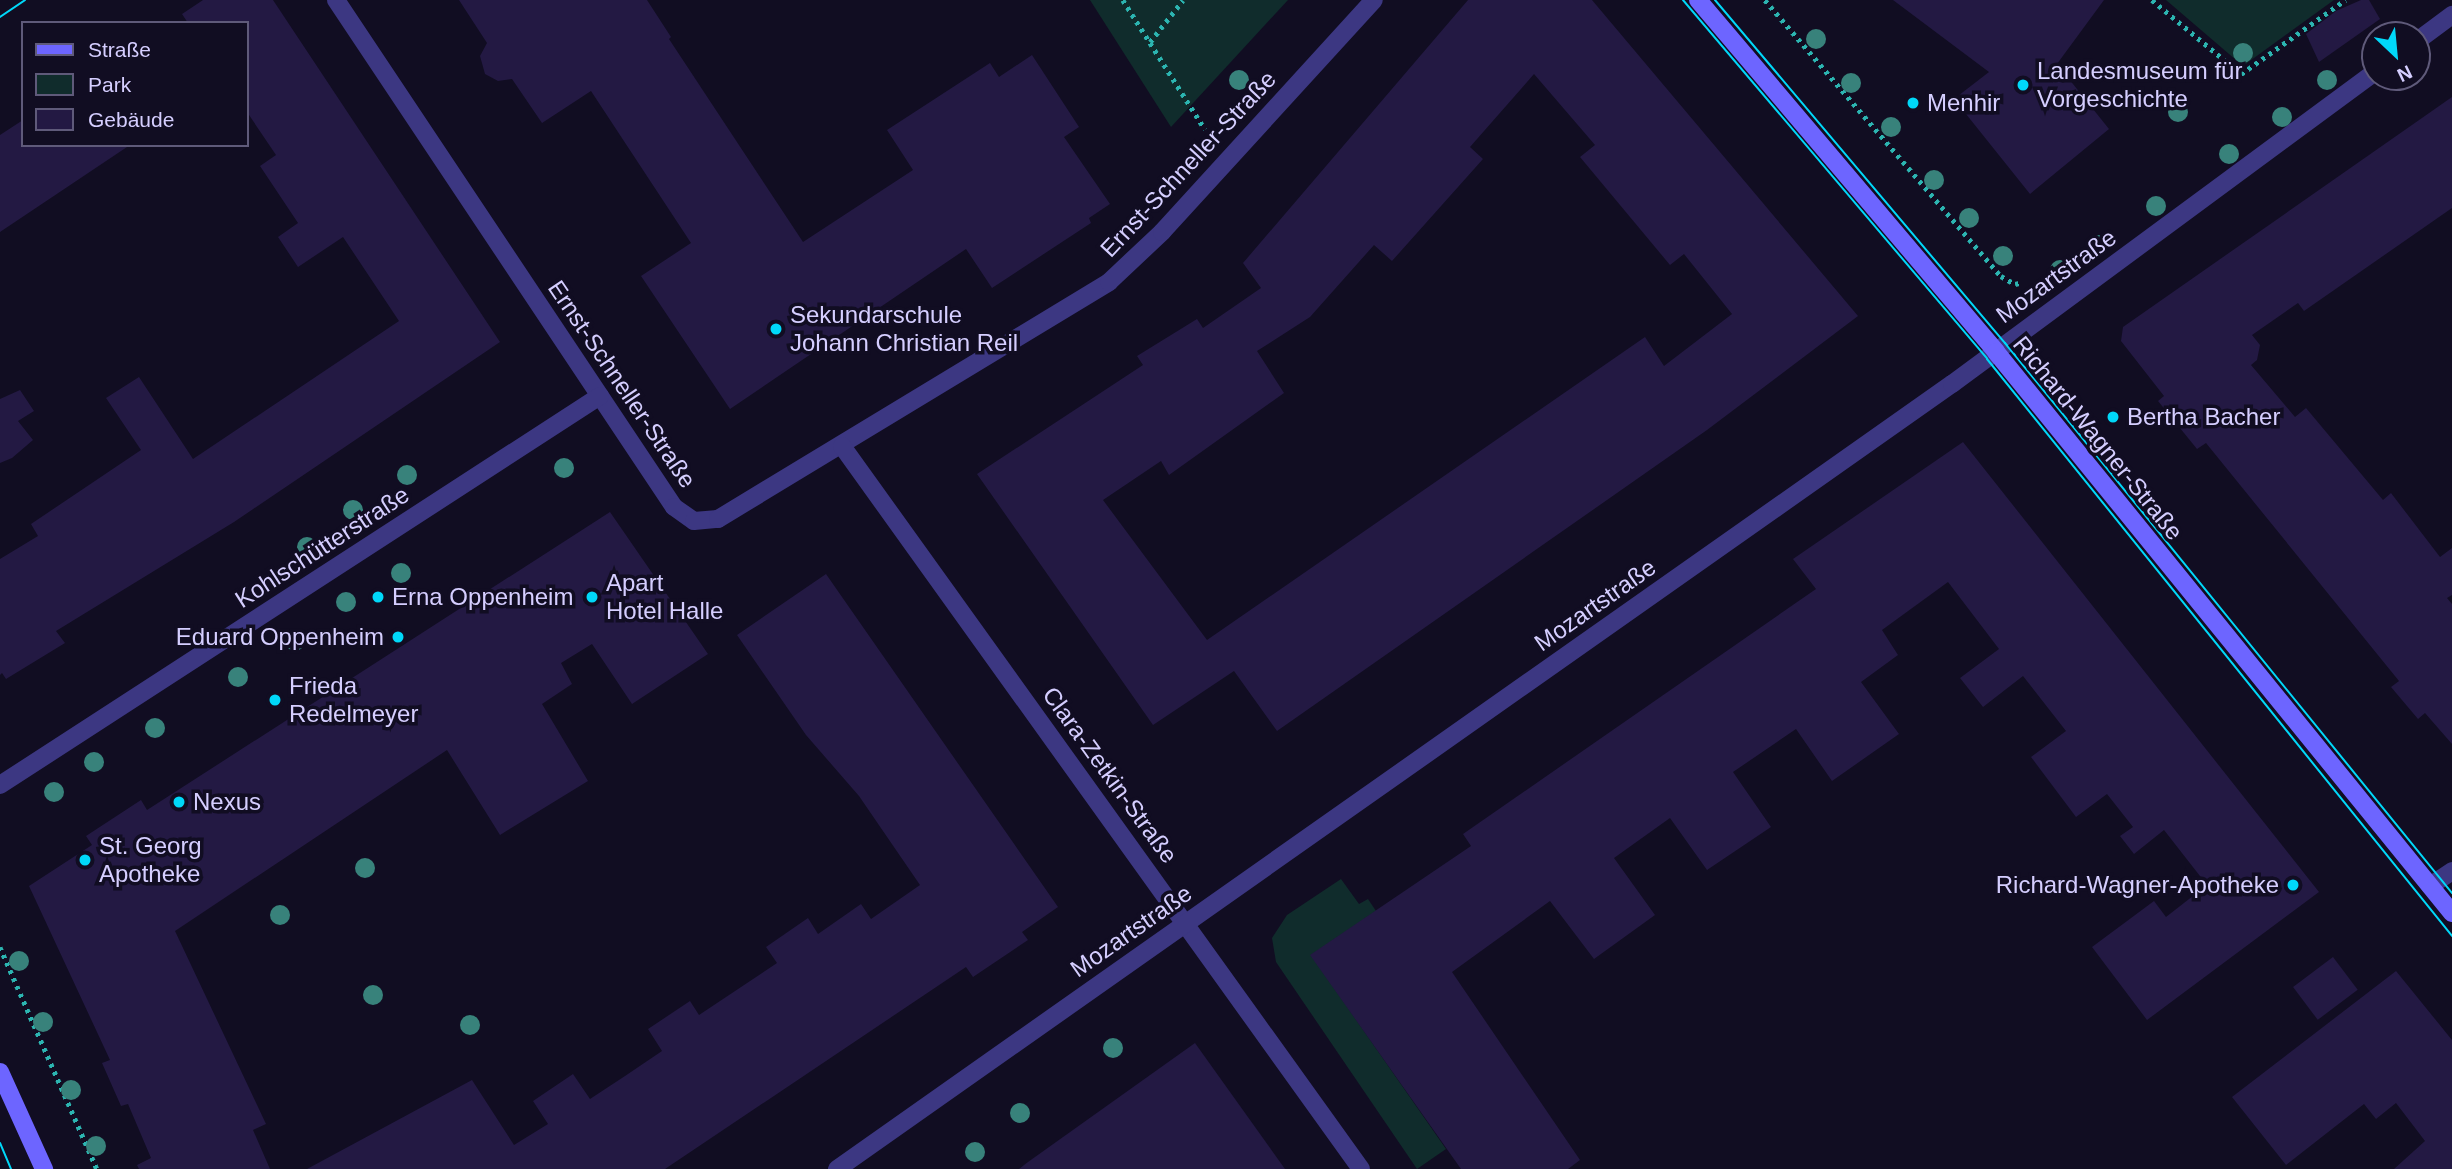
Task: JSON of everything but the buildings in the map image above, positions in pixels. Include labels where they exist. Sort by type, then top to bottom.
[{"type":"street","name":"Ernst-Schneller-Straße","points":[[336,0],[674,506],[694,521],[718,519],[1109,282],[1161,232],[1374,0]]},
{"type":"street","name":"Richard-Wagner-Straße","points":[[1698,0],[1996,352],[2452,913]]},
{"type":"street","points":[[2431,31],[2452,15]]},
{"type":"street","name":"Mozartstraße","points":[[837,1169],[1996,352],[2361,82]]},
{"type":"street","name":"Kohlschütterstraße","points":[[0,785],[600,396]]},
{"type":"street","name":"Clara-Zetkin-Straße","points":[[842,446],[1361,1169]]},
{"type":"street","points":[[2430,886],[2452,871]]},
{"type":"street","points":[[0,1072],[44,1169]]},
{"type":"path","points":[[1123,0],[1226,162]]},
{"type":"path","points":[[1150,42],[1183,0]]},
{"type":"path","points":[[1765,0],[2001,276]]},
{"type":"path","points":[[2152,0],[2241,74],[2345,0]]},
{"type":"path","points":[[0,947],[97,1169]]},
{"type":"green space","points":[[1090,0],[1288,0],[1171,127]]},
{"type":"green space","points":[[2166,0],[2334,0],[2243,66]]},
{"type":"green space","points":[[1341,879],[1359,904],[1368,899],[1376,911],[1311,955],[1446,1149],[1417,1169],[1276,962],[1272,938],[1287,915]]},
{"type":"tram line","points":[[0,17],[25,0]]},
{"type":"tram line","points":[[1683,0],[1987,359],[2452,936]]},
{"type":"tram line","points":[[1715,0],[2005,343],[2452,893]]},
{"type":"tram line","points":[[0,1143],[11,1169]]},
{"type":"place","name":"Landesmuseum für Vorgeschichte","points":[[2023,85]]},
{"type":"place","name":"Menhir","points":[[1913,103]]},
{"type":"place","name":"Sekundarschule Johann Christian Reil","points":[[776,329]]},
{"type":"place","name":"Bertha Bacher","points":[[2113,417]]},
{"type":"place","name":"Erna Oppenheim","points":[[378,597]]},
{"type":"place","name":"Apart Hotel Halle","points":[[592,597]]},
{"type":"place","name":"Eduard Oppenheim","points":[[398,637]]},
{"type":"place","name":"Frieda Redelmeyer","points":[[275,700]]},
{"type":"place","name":"Nexus","points":[[179,802]]},
{"type":"place","name":"St. Georg Apotheke","points":[[85,860]]},
{"type":"place","name":"Richard-Wagner-Apotheke","points":[[2293,885]]}]
